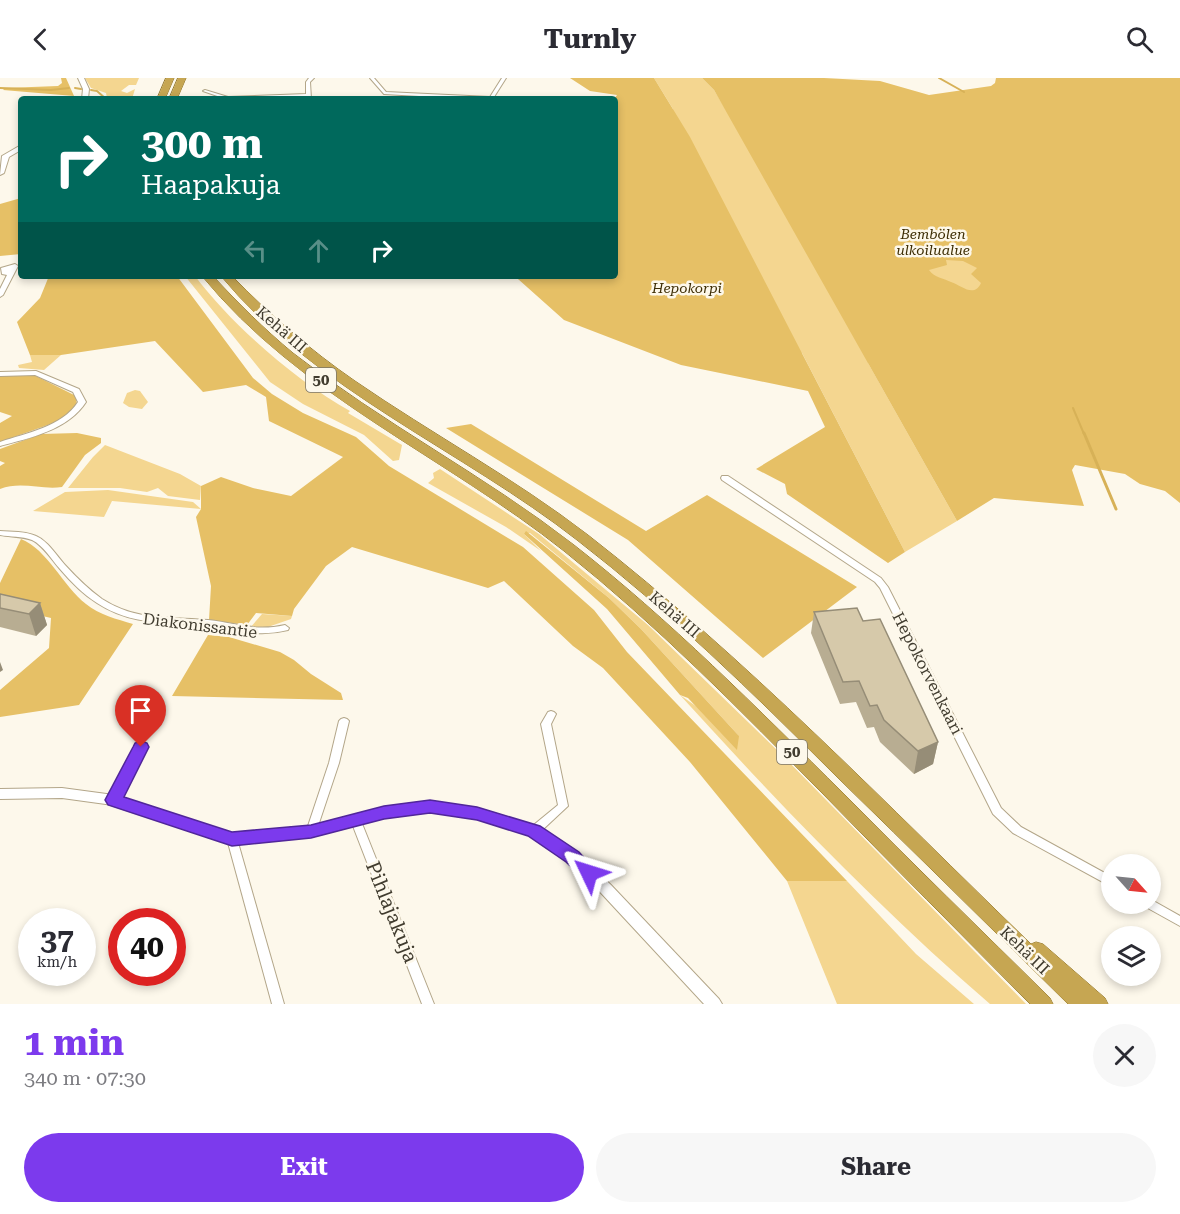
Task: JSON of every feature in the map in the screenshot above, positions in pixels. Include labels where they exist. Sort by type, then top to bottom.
[{"type":"highway","points":[[162,96],[170,78]]},
{"type":"highway","points":[[174,96],[182,78]]},
{"type":"highway","name":"Kehä III","points":[[210,279],[256,329],[294,360],[338,392],[507,502],[565,544],[626,594],[729,690],[1043,1004]]},
{"type":"highway","name":"Kehä III","points":[[229,279],[263,315],[332,370],[538,504],[657,597],[742,674],[1081,1004]]},
{"type":"highway","points":[[982,908],[1047,958],[1098,1004]]},
{"type":"main road","points":[[81,78],[86,90],[85,96]]},
{"type":"main road","points":[[0,173],[6,156],[18,149]]},
{"type":"street","points":[[308,96],[309,82],[312,78]]},
{"type":"street","points":[[372,78],[384,93],[458,96]]},
{"type":"street","points":[[493,96],[504,78]]},
{"type":"street","points":[[205,91],[221,96]]},
{"type":"street","points":[[0,295],[9,274]]},
{"type":"street","points":[[0,374],[36,373],[76,391],[82,402],[80,409],[63,421],[0,444]]},
{"type":"street","name":"Hepokorvenkaari","points":[[725,478],[878,580],[884,587],[998,811],[1017,830],[1101,877]]},
{"type":"street","name":"Diakonissantie","points":[[0,533],[32,537],[41,542],[95,600],[125,614],[143,618],[214,624],[254,633],[268,633],[285,628]]},
{"type":"street","points":[[534,831],[563,806],[546,724],[551,714]]},
{"type":"street","points":[[311,832],[334,763],[344,721]]},
{"type":"street","points":[[114,800],[141,747]]},
{"type":"street","points":[[0,794],[62,793],[114,800],[232,839],[311,832],[384,813],[430,807],[477,813],[534,831],[572,857],[606,889],[714,1004]]},
{"type":"street","name":"Pihlajakuja","points":[[356,821],[428,1004]]},
{"type":"street","points":[[232,839],[278,1004]]},
{"type":"street","points":[[1161,910],[1180,921]]},
{"type":"green space","points":[[61,78],[66,78],[74,96],[3,90],[5,88],[58,86],[62,83]]},
{"type":"green space","points":[[85,78],[139,78],[136,85],[129,85],[121,91],[127,93],[135,89],[133,96],[107,96],[106,93],[91,88]]},
{"type":"green space","name":"Hepokorpi","points":[[570,78],[654,78],[690,137],[905,552],[888,563],[787,494],[785,484],[756,469],[825,427],[808,391],[681,365],[564,320],[518,279],[618,279],[618,96],[590,91]]},
{"type":"green space","points":[[654,78],[702,78],[714,90],[726,110],[1180,373],[868,363],[957,521],[905,552],[802,353],[518,279],[618,279],[618,267],[673,109]]},
{"type":"green space","name":"Bembölen ulkoilualue","points":[[702,78],[824,78],[880,81],[929,95],[991,86],[995,83],[996,78],[1180,78],[1180,503],[1165,491],[1140,484],[1125,474],[1075,465],[1072,470],[1084,506],[994,498],[957,521],[714,90]],"holes":[[[946,260],[963,261],[977,268],[971,274],[981,283],[975,290],[963,288],[936,276],[929,270],[947,265]]]},
{"type":"green space","points":[[18,199],[18,254],[0,256],[0,204]]},
{"type":"green space","points":[[48,279],[179,279],[253,378],[272,394],[303,413],[356,437],[389,466],[523,547],[594,610],[627,652],[847,881],[787,881],[690,762],[603,668],[573,646],[504,581],[488,588],[352,547],[326,566],[294,609],[292,616],[256,613],[247,625],[209,620],[211,586],[196,517],[201,509],[201,486],[221,477],[253,488],[291,496],[343,457],[269,421],[266,397],[246,385],[203,392],[155,341],[61,355],[30,355],[17,322],[40,298]]},
{"type":"green space","points":[[187,279],[198,279],[246,332],[287,368],[350,411],[348,413],[402,445],[399,460],[393,461],[364,435],[303,404],[270,382]]},
{"type":"green space","points":[[30,355],[61,355],[44,370],[19,368],[18,365],[32,362]]},
{"type":"green space","points":[[0,375],[34,375],[76,396],[77,408],[59,421],[0,442],[0,423],[12,416],[0,412]]},
{"type":"green space","points":[[140,391],[148,402],[142,409],[129,407],[123,403],[127,393]]},
{"type":"green space","points":[[471,424],[646,531],[707,495],[857,587],[763,658],[628,540],[446,428]]},
{"type":"green space","points":[[77,433],[101,438],[101,443],[85,455],[62,487],[16,486],[0,489],[0,466],[5,463],[0,461],[0,449],[41,434]]},
{"type":"green space","points":[[105,445],[180,474],[201,486],[200,500],[168,496],[158,488],[147,492],[120,488],[68,488]]},
{"type":"green space","points":[[440,469],[539,534],[648,625],[780,753],[1026,1004],[990,1004],[949,968],[830,854],[680,695],[739,736],[641,629],[609,598],[530,533],[524,534],[541,551],[506,527],[428,483],[434,478],[433,473]]},
{"type":"green space","points":[[108,490],[193,502],[201,509],[112,501],[104,517],[33,511],[65,492]]},
{"type":"green space","points":[[526,531],[609,598],[641,629],[739,736],[737,750],[688,698],[680,695],[607,609],[524,534]]},
{"type":"green space","points":[[21,539],[39,551],[70,588],[91,608],[133,624],[79,705],[0,717],[0,690],[49,648],[51,618],[0,606],[0,583]]},
{"type":"green space","points":[[262,614],[292,616],[291,619],[265,628],[250,628]]},
{"type":"green space","points":[[208,635],[229,637],[280,652],[341,693],[343,700],[172,696]]},
{"type":"green space","points":[[787,881],[847,881],[916,954],[974,1004],[837,1004]]},
{"type":"building","points":[[0,594],[40,603],[29,614],[0,608]]},
{"type":"building","points":[[857,608],[863,621],[880,619],[938,742],[918,751],[884,720],[877,705],[870,706],[859,681],[843,682],[814,612]]},
{"type":"waterway","points":[[939,78],[964,92]]},
{"type":"waterway","points":[[0,88],[51,90],[69,88]]},
{"type":"waterway","points":[[75,88],[81,89]]},
{"type":"waterway","points":[[91,90],[97,91],[103,96]]},
{"type":"waterway","points":[[1073,408],[1084,434]]},
{"type":"waterway","points":[[1084,433],[1116,509]]},
{"type":"route","points":[[141,747],[114,800],[232,839],[311,832],[384,813],[430,807],[477,813],[534,831],[572,857],[589,873]]}]
